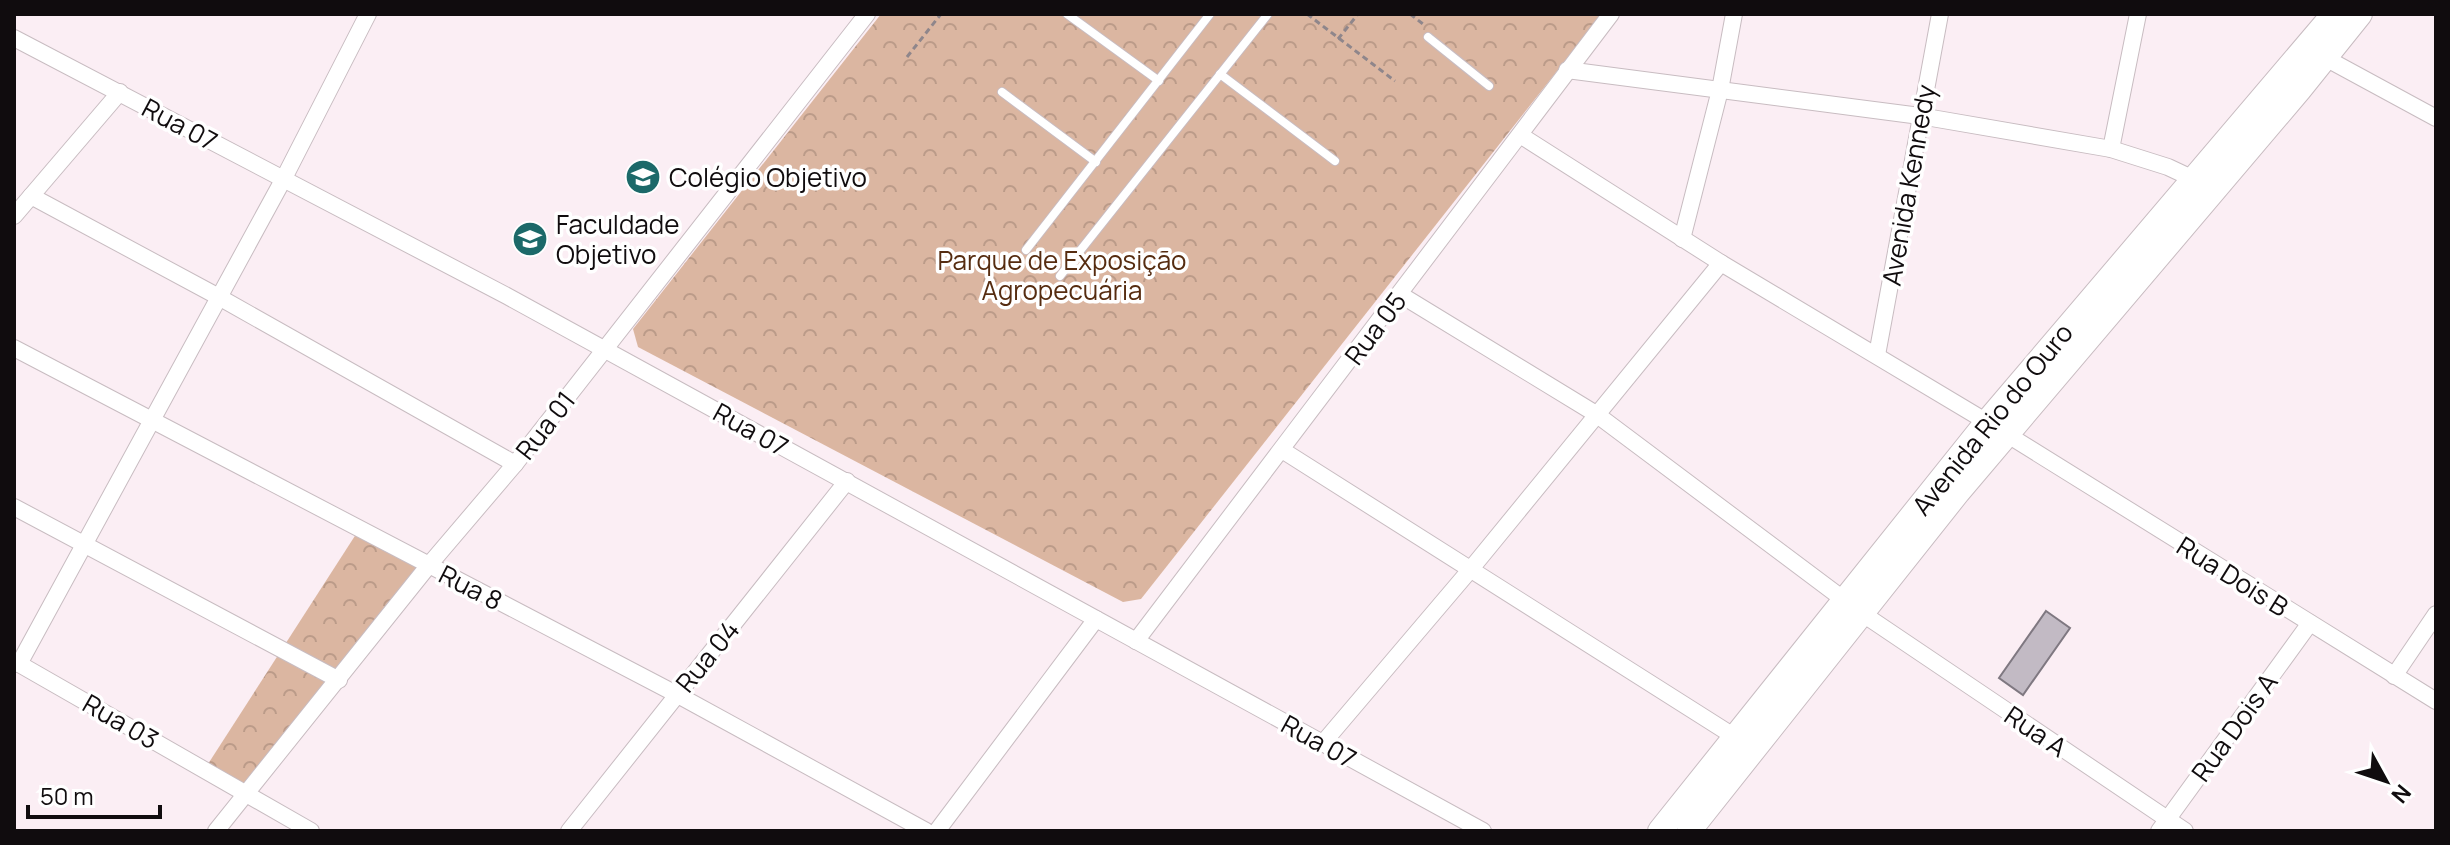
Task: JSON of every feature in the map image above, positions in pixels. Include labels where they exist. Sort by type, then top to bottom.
[{"type":"main road","name":"Avenida Rio do Ouro","points":[[1660,831],[1716,779],[1997,428],[2078,333],[2216,189],[2316,53],[2334,14]]},
{"type":"main road","name":"Avenida Rio do Ouro","points":[[2078,333],[2193,179],[2316,53],[2360,14]]},
{"type":"main road","name":"Avenida Rio do Ouro","points":[[1689,831],[1735,737],[1853,607]]},
{"type":"street","points":[[16,662],[85,544],[217,296],[283,180],[368,14]]},
{"type":"street","name":"Rua 01","points":[[216,831],[429,565],[515,464],[867,14]]},
{"type":"street","name":"Rua 05","points":[[1136,641],[1611,14]]},
{"type":"street","points":[[1682,239],[1720,90],[1734,14]]},
{"type":"street","name":"Avenida Kennedy","points":[[1877,355],[1940,14]]},
{"type":"street","points":[[2111,149],[2138,14]]},
{"type":"street","name":"Rua 07","points":[[14,38],[605,349],[1483,831]]},
{"type":"street","points":[[2316,53],[2436,118]]},
{"type":"street","points":[[1567,70],[1920,116],[2111,149],[2168,167],[2216,189]]},
{"type":"street","points":[[14,216],[120,92]]},
{"type":"street","name":"Rua Dois B","points":[[1520,135],[1682,239],[1997,428],[2436,701]]},
{"type":"street","points":[[31,196],[217,296],[515,464]]},
{"type":"street","points":[[1323,743],[1470,570],[1721,263]]},
{"type":"street","name":"Rua A","points":[[1401,295],[1596,414],[1853,607],[2163,825],[2185,831]]},
{"type":"street","name":"Rua 8","points":[[14,348],[676,694],[926,831]]},
{"type":"street","points":[[1282,450],[1735,737]]},
{"type":"street","name":"Rua 04","points":[[569,831],[847,481]]},
{"type":"street","points":[[14,507],[339,680]]},
{"type":"street","points":[[2394,676],[2436,614]]},
{"type":"street","points":[[937,831],[1096,619]]},
{"type":"street","name":"Rua Dois A","points":[[2163,825],[2310,623]]},
{"type":"street","name":"Rua 03","points":[[16,662],[311,831]]},
{"type":"lane","points":[[1067,14],[1159,81]]},
{"type":"lane","points":[[1026,250],[1210,14]]},
{"type":"lane","points":[[1060,276],[1268,14]]},
{"type":"lane","points":[[1430,34],[1489,86]]},
{"type":"lane","points":[[1220,74],[1335,161]]},
{"type":"lane","points":[[1002,92],[1096,162]]},
{"type":"path","points":[[907,57],[941,14]]},
{"type":"path","points":[[1307,14],[1395,81]]},
{"type":"path","points":[[1338,39],[1358,14]]},
{"type":"path","points":[[1410,14],[1430,34]]},
{"type":"green space","name":"Parque de Exposição Agropecuária","points":[[881,14],[1602,14],[1141,599],[1123,602],[638,347],[633,329]]},
{"type":"green space","points":[[360,528],[429,565],[246,784],[208,764]]},
{"type":"building","points":[[2046,611],[2070,628],[2023,695],[1999,678]]},
{"type":"place","name":"Colégio Objetivo","points":[[643,177]]},
{"type":"place","name":"Faculdade Objetivo","points":[[530,239]]}]
